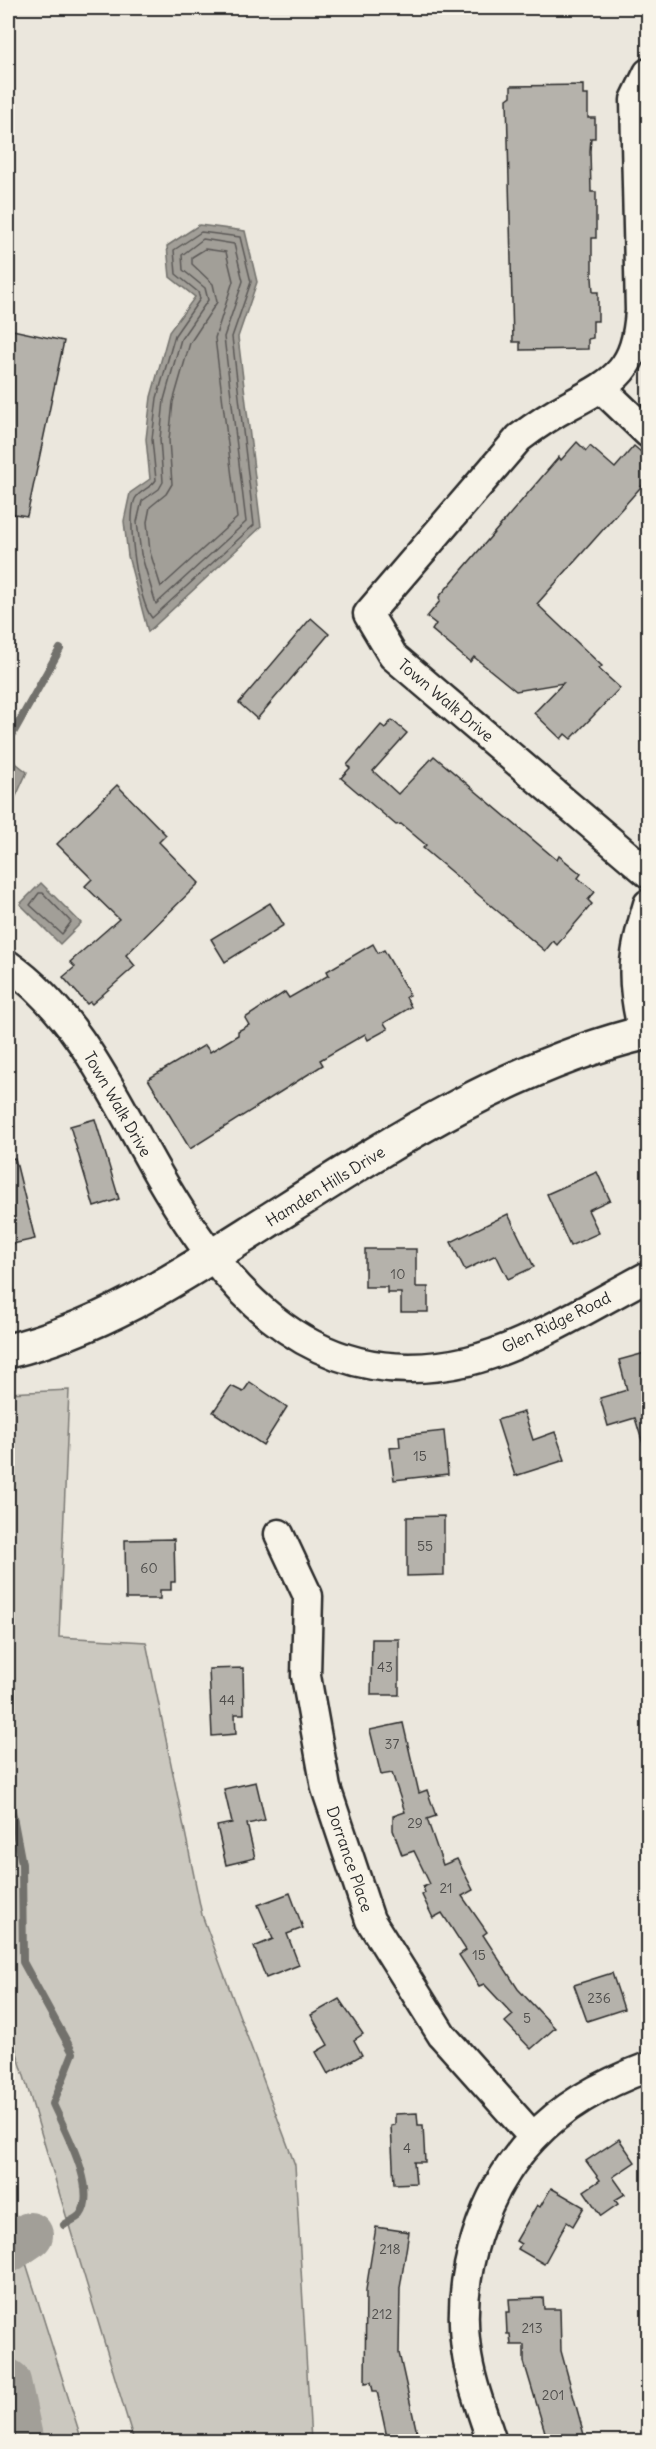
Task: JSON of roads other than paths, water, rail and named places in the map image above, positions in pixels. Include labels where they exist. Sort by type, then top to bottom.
[{"type":"street","name":"Town Walk Drive","points":[[648,73],[635,100],[638,337],[621,371],[602,389],[543,420],[519,438],[368,614],[393,656],[648,873]]},
{"type":"street","points":[[602,389],[648,433]]},
{"type":"street","points":[[646,1032],[634,996],[633,971],[648,903]]},
{"type":"street","name":"Town Walk Drive","points":[[8,965],[54,1007],[93,1056],[151,1162],[211,1257]]},
{"type":"street","name":"Hamden Hills Drive","points":[[8,1351],[72,1333],[105,1318],[211,1257],[346,1171],[481,1095],[564,1059],[646,1032]]},
{"type":"street","name":"Glen Ridge Road","points":[[211,1257],[254,1304],[280,1327],[308,1343],[351,1360],[396,1370],[422,1369],[469,1361],[511,1347],[648,1276]]},
{"type":"street","name":"Dorrance Place","points":[[279,1534],[308,1596],[306,1676],[326,1788],[370,1920],[442,2035],[533,2137]]},
{"type":"street","points":[[492,2442],[472,2380],[466,2350],[465,2304],[469,2270],[478,2230],[509,2167],[533,2137],[569,2107],[621,2077],[648,2067]]},
{"type":"water","points":[[199,225],[245,231],[257,282],[238,337],[261,527],[148,632],[128,556],[124,521],[130,493],[150,479],[146,439],[151,397],[169,332],[195,297],[170,277],[167,246]]},
{"type":"water","points":[[8,757],[27,772],[8,814]]},
{"type":"water","points":[[41,883],[81,923],[60,944],[20,904]]},
{"type":"waterway","points":[[8,742],[60,649]]},
{"type":"waterway","points":[[8,1790],[22,1864],[23,1962],[73,2053],[53,2104],[78,2160],[83,2176],[85,2204],[80,2215],[64,2225]]},
{"type":"waterway","points":[[8,2250],[30,2235]]},
{"type":"waterway","points":[[8,2382],[21,2442]]}]
